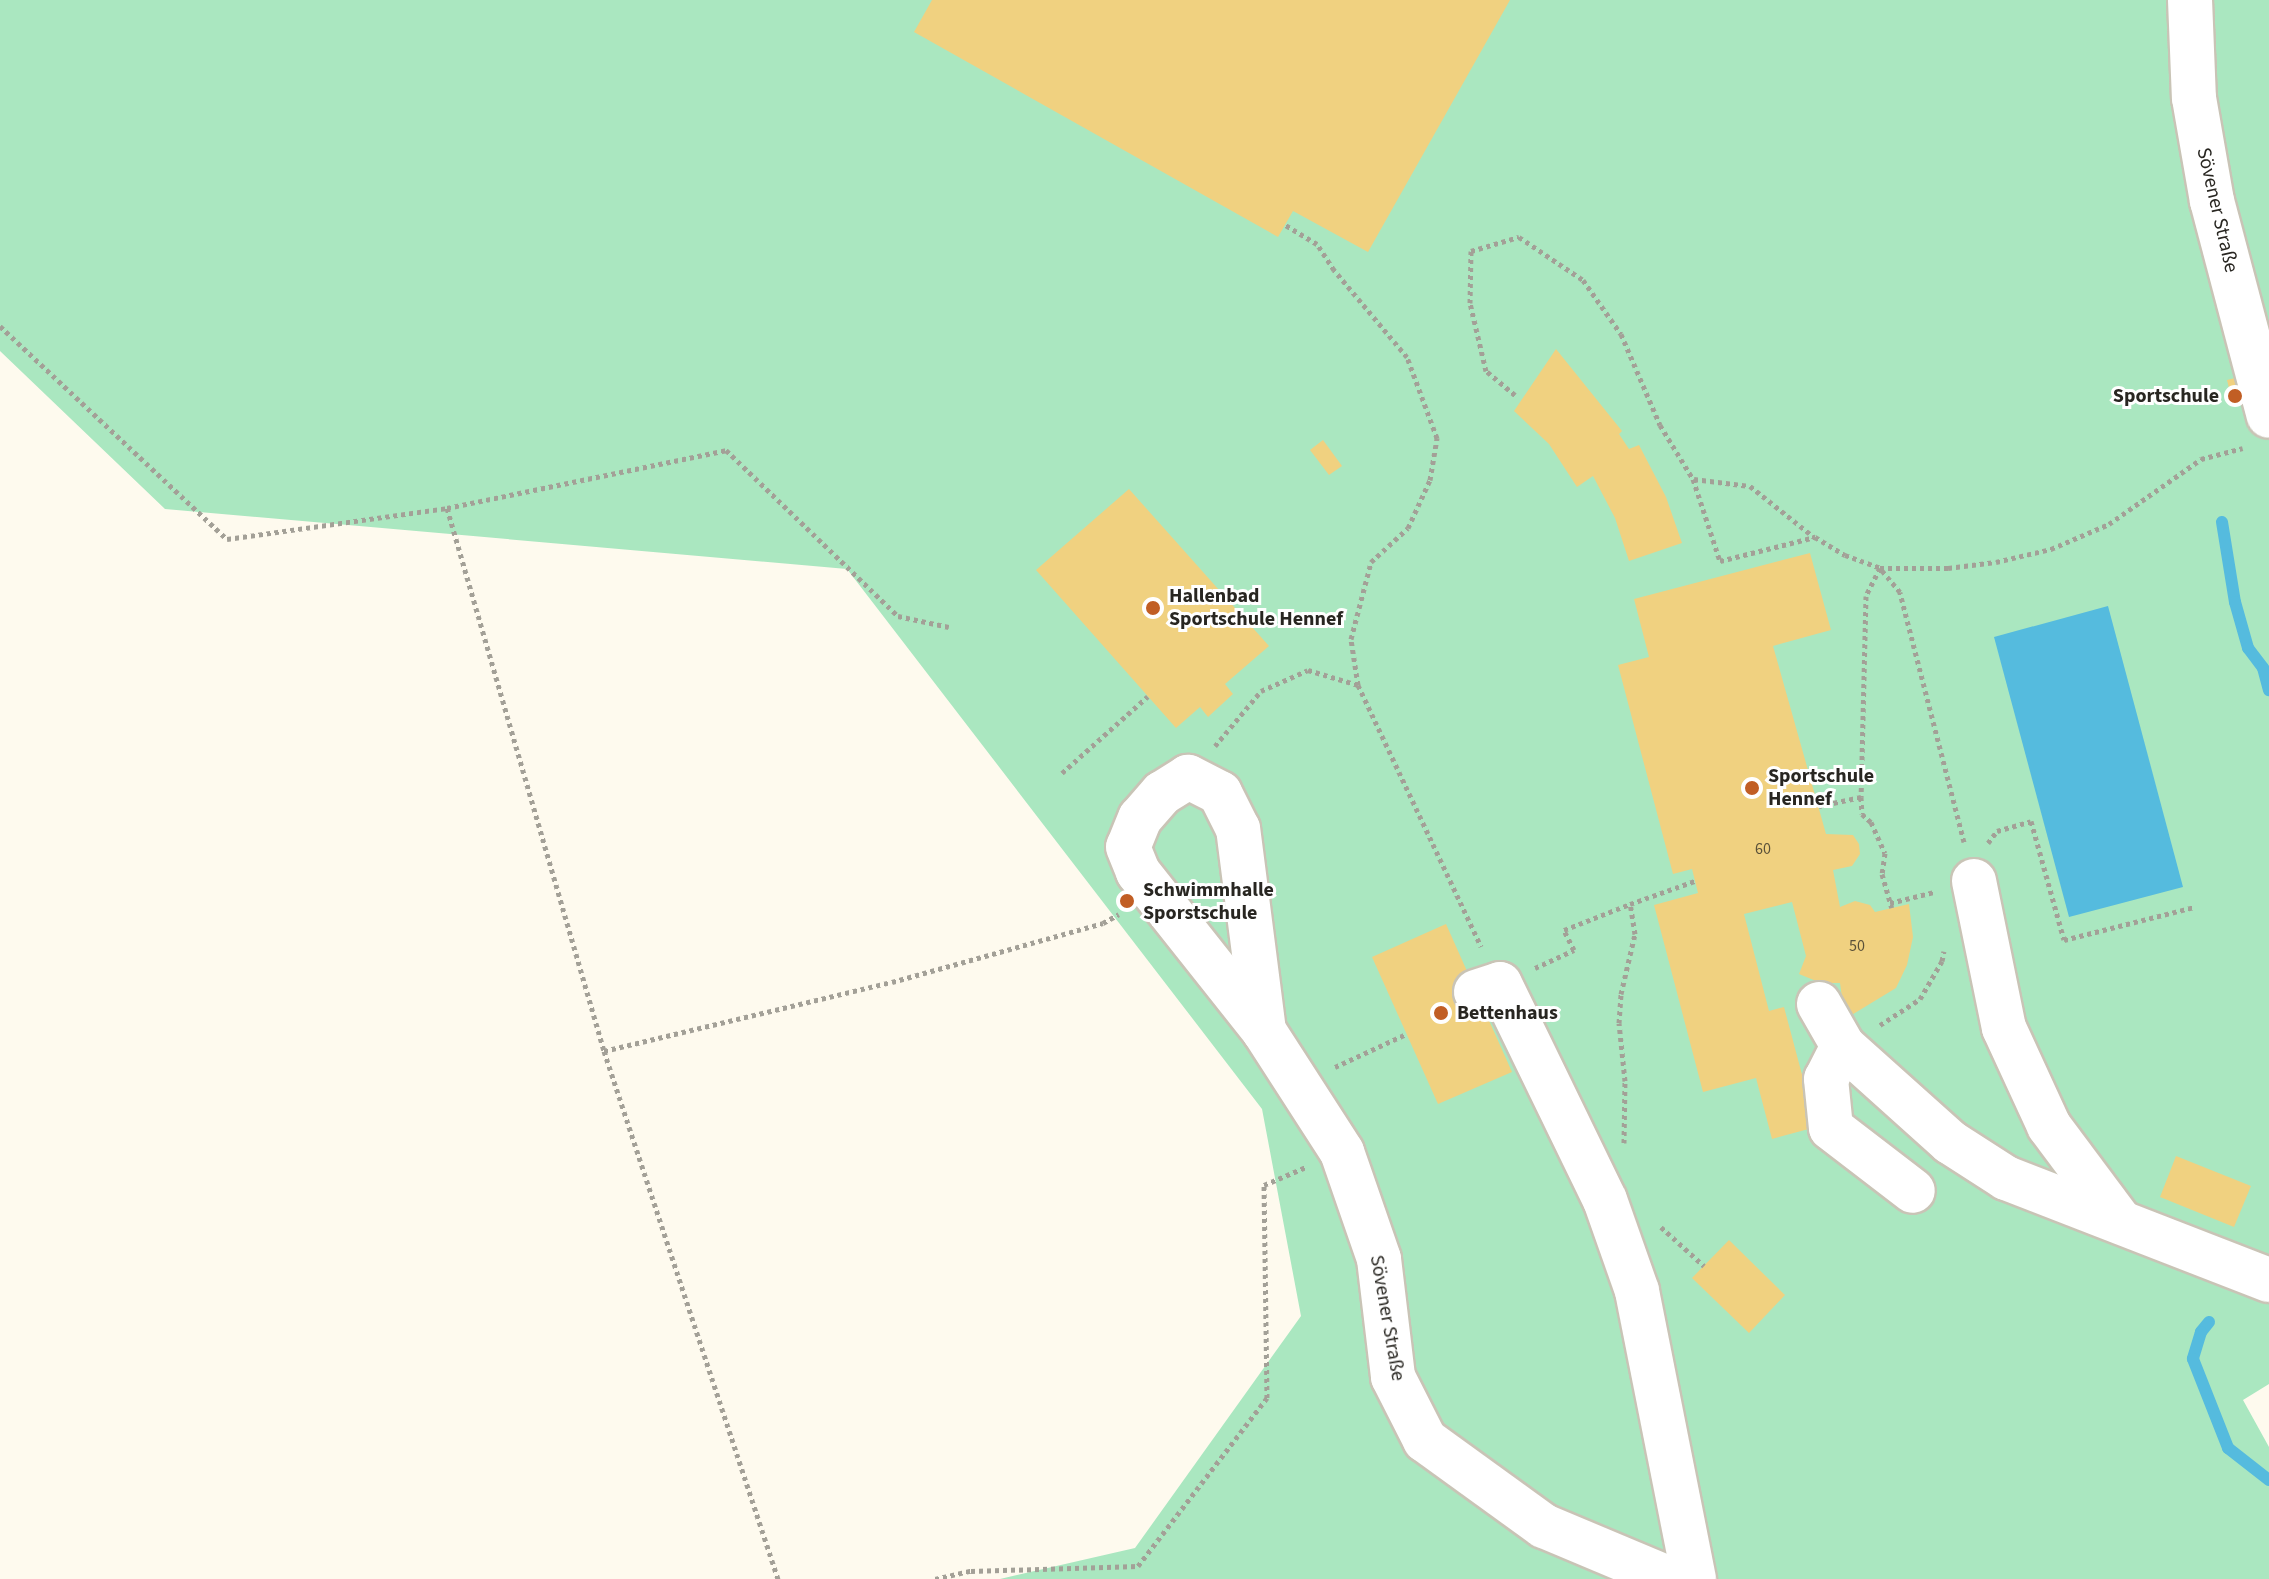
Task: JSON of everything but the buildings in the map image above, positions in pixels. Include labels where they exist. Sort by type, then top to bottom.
[{"type":"street","name":"Sövener Straße","points":[[2190,0],[2194,98],[2259,432]]},
{"type":"street","name":"Sövener Straße","points":[[1264,1031],[1238,829],[1220,793],[1188,777],[1162,793],[1140,818],[1128,847],[1138,872],[1264,1031],[1342,1152],[1379,1259],[1393,1377],[1425,1440],[1544,1526],[1670,1579]]},
{"type":"street","points":[[1956,886],[2004,1028],[2049,1126],[2119,1220]]},
{"type":"street","points":[[1488,988],[1605,1200],[1637,1291],[1694,1579]]},
{"type":"street","points":[[1819,1004],[1849,1052],[1950,1142],[2006,1178],[2269,1280]]},
{"type":"street","points":[[1849,1052],[1826,1079],[1831,1128],[1913,1191]]},
{"type":"path","points":[[1285,225],[1317,244],[1334,270],[1407,357],[1437,438],[1430,480],[1408,528],[1371,562],[1351,639],[1358,685],[1488,988],[1574,950],[1564,930],[1695,881]]},
{"type":"path","points":[[1515,395],[1486,371],[1470,303],[1470,277],[1471,251],[1519,237],[1583,280],[1621,334],[1660,425],[1693,479],[1720,561],[1815,537]]},
{"type":"path","points":[[0,326],[227,539],[447,508],[726,450],[898,616],[949,627]]},
{"type":"path","points":[[1693,479],[1750,486],[1815,537],[1845,555],[1880,568],[1972,565],[2051,549],[2109,524],[2201,459],[2259,432]]},
{"type":"path","points":[[447,508],[604,1051],[778,1579]]},
{"type":"path","points":[[1880,568],[1866,596],[1862,814],[1871,822],[1885,853],[1882,874],[1891,905],[1930,892]]},
{"type":"path","points":[[1880,568],[1900,592],[1956,886]]},
{"type":"path","points":[[1188,777],[1261,691],[1308,670],[1358,685]]},
{"type":"path","points":[[1062,773],[1148,696]]},
{"type":"path","points":[[1819,806],[1861,797]]},
{"type":"path","points":[[1956,886],[1997,831],[2031,821],[2064,940],[2194,907]]},
{"type":"path","points":[[604,1051],[892,982],[1103,923],[1155,894]]},
{"type":"path","points":[[1605,1200],[1622,1166],[1625,1081],[1619,1023],[1621,994],[1635,934],[1630,904]]},
{"type":"path","points":[[1849,1052],[1870,1031],[1920,999],[1942,961],[1944,948]]},
{"type":"path","points":[[1298,1084],[1406,1034]]},
{"type":"path","points":[[935,1579],[971,1571],[1138,1566],[1267,1398],[1264,1185],[1342,1152]]},
{"type":"green space","name":"Sportschule Hennef","points":[[0,0],[2269,0],[2269,1384],[2243,1400],[2269,1447],[2269,1579],[1000,1579],[1135,1548],[1301,1316],[1262,1109],[847,569],[165,509],[0,351]]},
{"type":"water","points":[[2108,606],[2183,887],[2069,917],[1994,637]]},
{"type":"waterway","points":[[2222,522],[2235,602],[2248,648],[2263,668],[2269,690]]},
{"type":"waterway","points":[[2209,1322],[2201,1332],[2193,1359],[2228,1448],[2269,1480]]},
{"type":"place","name":"Sportschule","points":[[2235,396]]},
{"type":"place","name":"Hallenbad Sportschule Hennef","points":[[1153,608]]},
{"type":"place","name":"Sportschule Hennef","points":[[1752,788]]},
{"type":"place","name":"Schwimmhalle Sporstschule","points":[[1127,901]]},
{"type":"place","name":"Bettenhaus","points":[[1441,1013]]}]
